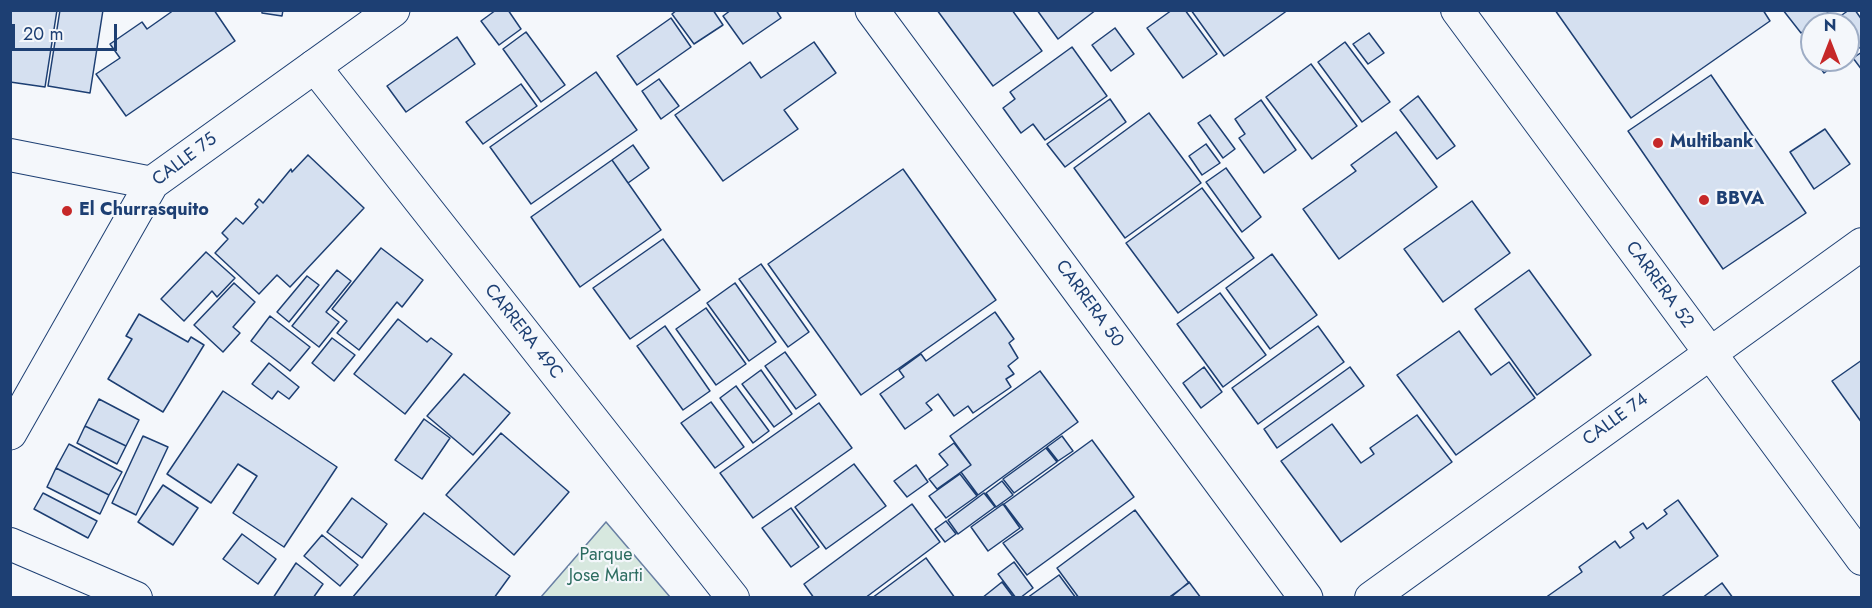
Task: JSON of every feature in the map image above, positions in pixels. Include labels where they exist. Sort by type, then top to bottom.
[{"type":"street","name":"CALLE 75","points":[[10,433],[152,183],[393,10]]},
{"type":"street","name":"CARRERA 50","points":[[872,10],[1306,597]]},
{"type":"street","name":"CARRERA 52","points":[[1457,10],[1862,559]]},
{"type":"street","name":"CARRERA 49C","points":[[314,66],[733,597]]},
{"type":"street","points":[[10,155],[152,183]]},
{"type":"street","name":"CALLE 74","points":[[1371,597],[1862,244]]},
{"type":"street","points":[[10,544],[136,597]]},
{"type":"green space","name":"Parque Jose Marti","points":[[606,522],[670,597],[541,597]]},
{"type":"building","points":[[10,10],[57,10],[45,87],[10,82]]},
{"type":"building","points":[[60,10],[103,10],[90,93],[48,86]]},
{"type":"building","points":[[174,10],[214,10],[235,41],[126,116],[96,74],[120,58],[110,44],[142,22],[147,29]]},
{"type":"building","points":[[262,10],[283,10],[282,16],[262,13]]},
{"type":"building","points":[[496,10],[508,10],[521,29],[499,45],[481,21]]},
{"type":"building","points":[[677,10],[713,10],[723,25],[694,44],[672,14]]},
{"type":"building","points":[[731,10],[776,10],[781,18],[743,44],[723,16]]},
{"type":"building","points":[[937,10],[1012,10],[1042,51],[993,86]]},
{"type":"building","points":[[1037,10],[1096,10],[1058,39]]},
{"type":"building","points":[[1172,10],[1185,10],[1217,54],[1183,78],[1147,28]]},
{"type":"building","points":[[1191,10],[1288,10],[1224,56]]},
{"type":"building","points":[[1555,10],[1763,10],[1770,21],[1631,118]]},
{"type":"building","points":[[1783,10],[1831,10],[1828,12],[1800,12],[1800,32]]},
{"type":"building","points":[[1860,17],[1862,20],[1862,46],[1860,47]]},
{"type":"building","points":[[671,18],[691,47],[637,85],[617,56]]},
{"type":"building","points":[[1115,28],[1134,54],[1111,71],[1092,45]]},
{"type":"building","points":[[526,32],[565,85],[541,102],[503,49]]},
{"type":"building","points":[[1369,33],[1384,53],[1368,64],[1353,44]]},
{"type":"building","points":[[457,37],[475,64],[406,112],[387,86]]},
{"type":"building","points":[[814,42],[836,73],[784,110],[798,129],[723,181],[675,115],[750,62],[761,78]]},
{"type":"building","points":[[1345,42],[1390,102],[1362,122],[1318,62]]},
{"type":"building","points":[[1072,47],[1107,96],[1045,140],[1033,124],[1021,133],[1003,108],[1015,99],[1010,92]]},
{"type":"building","points":[[1862,52],[1862,70],[1860,67],[1860,53]]},
{"type":"building","points":[[1311,64],[1357,126],[1312,159],[1266,97]]},
{"type":"building","points":[[596,72],[637,130],[531,204],[490,147]]},
{"type":"building","points":[[1711,75],[1806,213],[1723,269],[1628,131]]},
{"type":"building","points":[[659,79],[679,106],[661,119],[642,91]]},
{"type":"building","points":[[521,84],[537,106],[483,144],[466,122]]},
{"type":"building","points":[[1418,96],[1455,146],[1437,159],[1400,110]]},
{"type":"building","points":[[1110,99],[1126,122],[1065,167],[1047,144]]},
{"type":"building","points":[[1261,100],[1296,150],[1264,173],[1239,138],[1245,134],[1235,119]]},
{"type":"building","points":[[1149,113],[1201,183],[1125,238],[1074,168]]},
{"type":"building","points":[[1210,115],[1235,149],[1223,158],[1198,123]]},
{"type":"building","points":[[1825,129],[1850,164],[1814,189],[1790,152]]},
{"type":"building","points":[[1396,132],[1437,187],[1339,259],[1303,209],[1356,171],[1351,165]]},
{"type":"building","points":[[1206,144],[1220,163],[1202,175],[1189,156]]},
{"type":"building","points":[[633,145],[649,168],[628,183],[612,160]]},
{"type":"building","points":[[308,155],[364,208],[290,287],[277,275],[259,294],[215,253],[228,239],[222,233],[236,218],[243,224],[258,207],[255,204],[259,199],[263,203],[291,169],[292,172]]},
{"type":"building","points":[[612,160],[661,230],[580,287],[531,217]]},
{"type":"building","points":[[1226,168],[1261,217],[1242,232],[1206,182]]},
{"type":"building","points":[[903,169],[996,300],[861,395],[768,264]]},
{"type":"building","points":[[1202,188],[1254,258],[1178,313],[1126,243]]},
{"type":"building","points":[[1472,201],[1510,253],[1443,302],[1404,249]]},
{"type":"building","points":[[663,239],[700,290],[630,339],[593,288]]},
{"type":"building","points":[[381,248],[423,280],[402,307],[397,302],[359,350],[337,333],[347,321],[332,309]]},
{"type":"building","points":[[206,252],[235,278],[217,297],[212,291],[184,321],[161,299]]},
{"type":"building","points":[[1272,254],[1317,315],[1270,349],[1226,288]]},
{"type":"building","points":[[761,264],[809,332],[788,347],[739,279]]},
{"type":"building","points":[[337,270],[351,281],[326,312],[339,322],[319,347],[292,326]]},
{"type":"building","points":[[1529,270],[1591,355],[1537,395],[1475,309]]},
{"type":"building","points":[[307,276],[319,285],[289,322],[277,312]]},
{"type":"building","points":[[234,283],[255,302],[233,327],[240,333],[223,352],[194,325]]},
{"type":"building","points":[[735,283],[776,342],[749,361],[707,303]]},
{"type":"building","points":[[1220,293],[1266,355],[1223,387],[1177,324]]},
{"type":"building","points":[[706,308],[746,364],[716,385],[676,329]]},
{"type":"building","points":[[995,312],[1014,339],[1009,343],[1018,358],[1008,366],[1014,374],[1006,379],[1011,387],[973,413],[968,406],[954,416],[938,394],[926,403],[932,410],[905,429],[880,394],[904,377],[899,370],[921,354],[926,361]]},
{"type":"building","points":[[139,314],[188,342],[191,337],[204,345],[163,412],[108,379],[132,339],[126,336]]},
{"type":"building","points":[[270,316],[310,347],[290,371],[251,341]]},
{"type":"building","points":[[398,319],[427,342],[431,338],[452,354],[405,414],[354,374]]},
{"type":"building","points":[[665,326],[710,391],[683,410],[637,346]]},
{"type":"building","points":[[1318,326],[1344,362],[1258,424],[1232,388]]},
{"type":"building","points":[[1459,331],[1491,375],[1509,362],[1535,398],[1456,455],[1397,375]]},
{"type":"building","points":[[332,338],[355,355],[334,381],[312,363]]},
{"type":"building","points":[[785,352],[816,395],[796,409],[765,366]]},
{"type":"building","points":[[1862,360],[1862,423],[1832,381]]},
{"type":"building","points":[[269,363],[299,387],[289,399],[278,391],[272,399],[252,384]]},
{"type":"building","points":[[1204,367],[1222,392],[1201,408],[1183,383]]},
{"type":"building","points":[[1350,367],[1364,386],[1277,448],[1264,429]]},
{"type":"building","points":[[761,370],[792,414],[774,427],[742,384]]},
{"type":"building","points":[[1040,371],[1078,422],[978,495],[961,472],[971,465],[950,436]]},
{"type":"building","points":[[464,374],[510,413],[473,455],[427,416]]},
{"type":"building","points":[[736,386],[769,431],[753,443],[720,398]]},
{"type":"building","points":[[223,391],[337,467],[284,547],[233,513],[257,476],[238,464],[211,503],[167,474]]},
{"type":"building","points":[[99,399],[139,420],[126,446],[85,426]]},
{"type":"building","points":[[711,402],[744,447],[715,468],[681,423]]},
{"type":"building","points":[[819,403],[852,448],[753,518],[720,473]]},
{"type":"building","points":[[1417,415],[1452,462],[1341,542],[1281,461],[1332,424],[1361,463],[1374,454],[1370,448]]},
{"type":"building","points":[[424,419],[450,438],[422,479],[395,460]]},
{"type":"building","points":[[85,426],[126,446],[117,464],[77,443]]},
{"type":"building","points":[[501,433],[569,492],[514,555],[446,495]]},
{"type":"building","points":[[143,436],[168,447],[136,515],[112,503]]},
{"type":"building","points":[[1062,436],[1073,451],[1058,461],[1047,447]]},
{"type":"building","points":[[1092,440],[1134,497],[1027,575],[1003,543],[1023,529],[1004,504]]},
{"type":"building","points":[[954,443],[971,465],[937,489],[929,479],[948,465],[939,454]]},
{"type":"building","points":[[69,444],[122,472],[109,495],[56,468]]},
{"type":"building","points":[[1046,448],[1057,462],[1014,493],[1003,479]]},
{"type":"building","points":[[854,464],[886,506],[826,549],[795,507]]},
{"type":"building","points":[[916,465],[928,482],[907,497],[894,481]]},
{"type":"building","points":[[56,468],[109,495],[100,514],[47,487]]},
{"type":"building","points":[[960,474],[977,496],[946,518],[929,496]]},
{"type":"building","points":[[1002,481],[1013,495],[996,507],[986,493]]},
{"type":"building","points":[[163,485],[198,508],[173,545],[138,522]]},
{"type":"building","points":[[43,493],[97,521],[88,538],[34,509]]},
{"type":"building","points":[[984,493],[995,507],[958,534],[948,520]]},
{"type":"building","points":[[352,498],[387,524],[362,558],[327,532]]},
{"type":"building","points":[[1678,500],[1718,556],[1660,598],[1545,598],[1582,572],[1579,567],[1615,541],[1620,548],[1634,538],[1630,532],[1643,523],[1647,529],[1667,514],[1664,510]]},
{"type":"building","points":[[912,504],[940,542],[865,598],[814,598],[804,584]]},
{"type":"building","points":[[1003,504],[1020,528],[988,551],[971,527]]},
{"type":"building","points":[[791,508],[819,547],[791,567],[762,528]]},
{"type":"building","points":[[1135,510],[1189,583],[1168,598],[1079,598],[1057,568]]},
{"type":"building","points":[[424,513],[510,576],[494,598],[352,598]]},
{"type":"building","points":[[946,521],[956,534],[945,542],[935,529]]},
{"type":"building","points":[[242,534],[276,559],[258,584],[223,559]]},
{"type":"building","points":[[322,535],[358,565],[340,586],[304,556]]},
{"type":"building","points":[[926,558],[955,598],[872,598]]},
{"type":"building","points":[[1014,562],[1033,588],[1020,598],[1016,598],[998,574]]},
{"type":"building","points":[[296,563],[323,584],[313,598],[273,598]]},
{"type":"building","points":[[1059,575],[1076,598],[1027,598]]},
{"type":"building","points":[[1002,582],[1014,598],[982,598]]},
{"type":"building","points":[[1189,582],[1201,598],[1170,598]]},
{"type":"building","points":[[1722,583],[1733,598],[1702,598]]},
{"type":"place","name":"Multibank","points":[[1658,143]]},
{"type":"place","name":"BBVA","points":[[1704,200]]},
{"type":"place","name":"El Churrasquito","points":[[67,211]]}]
